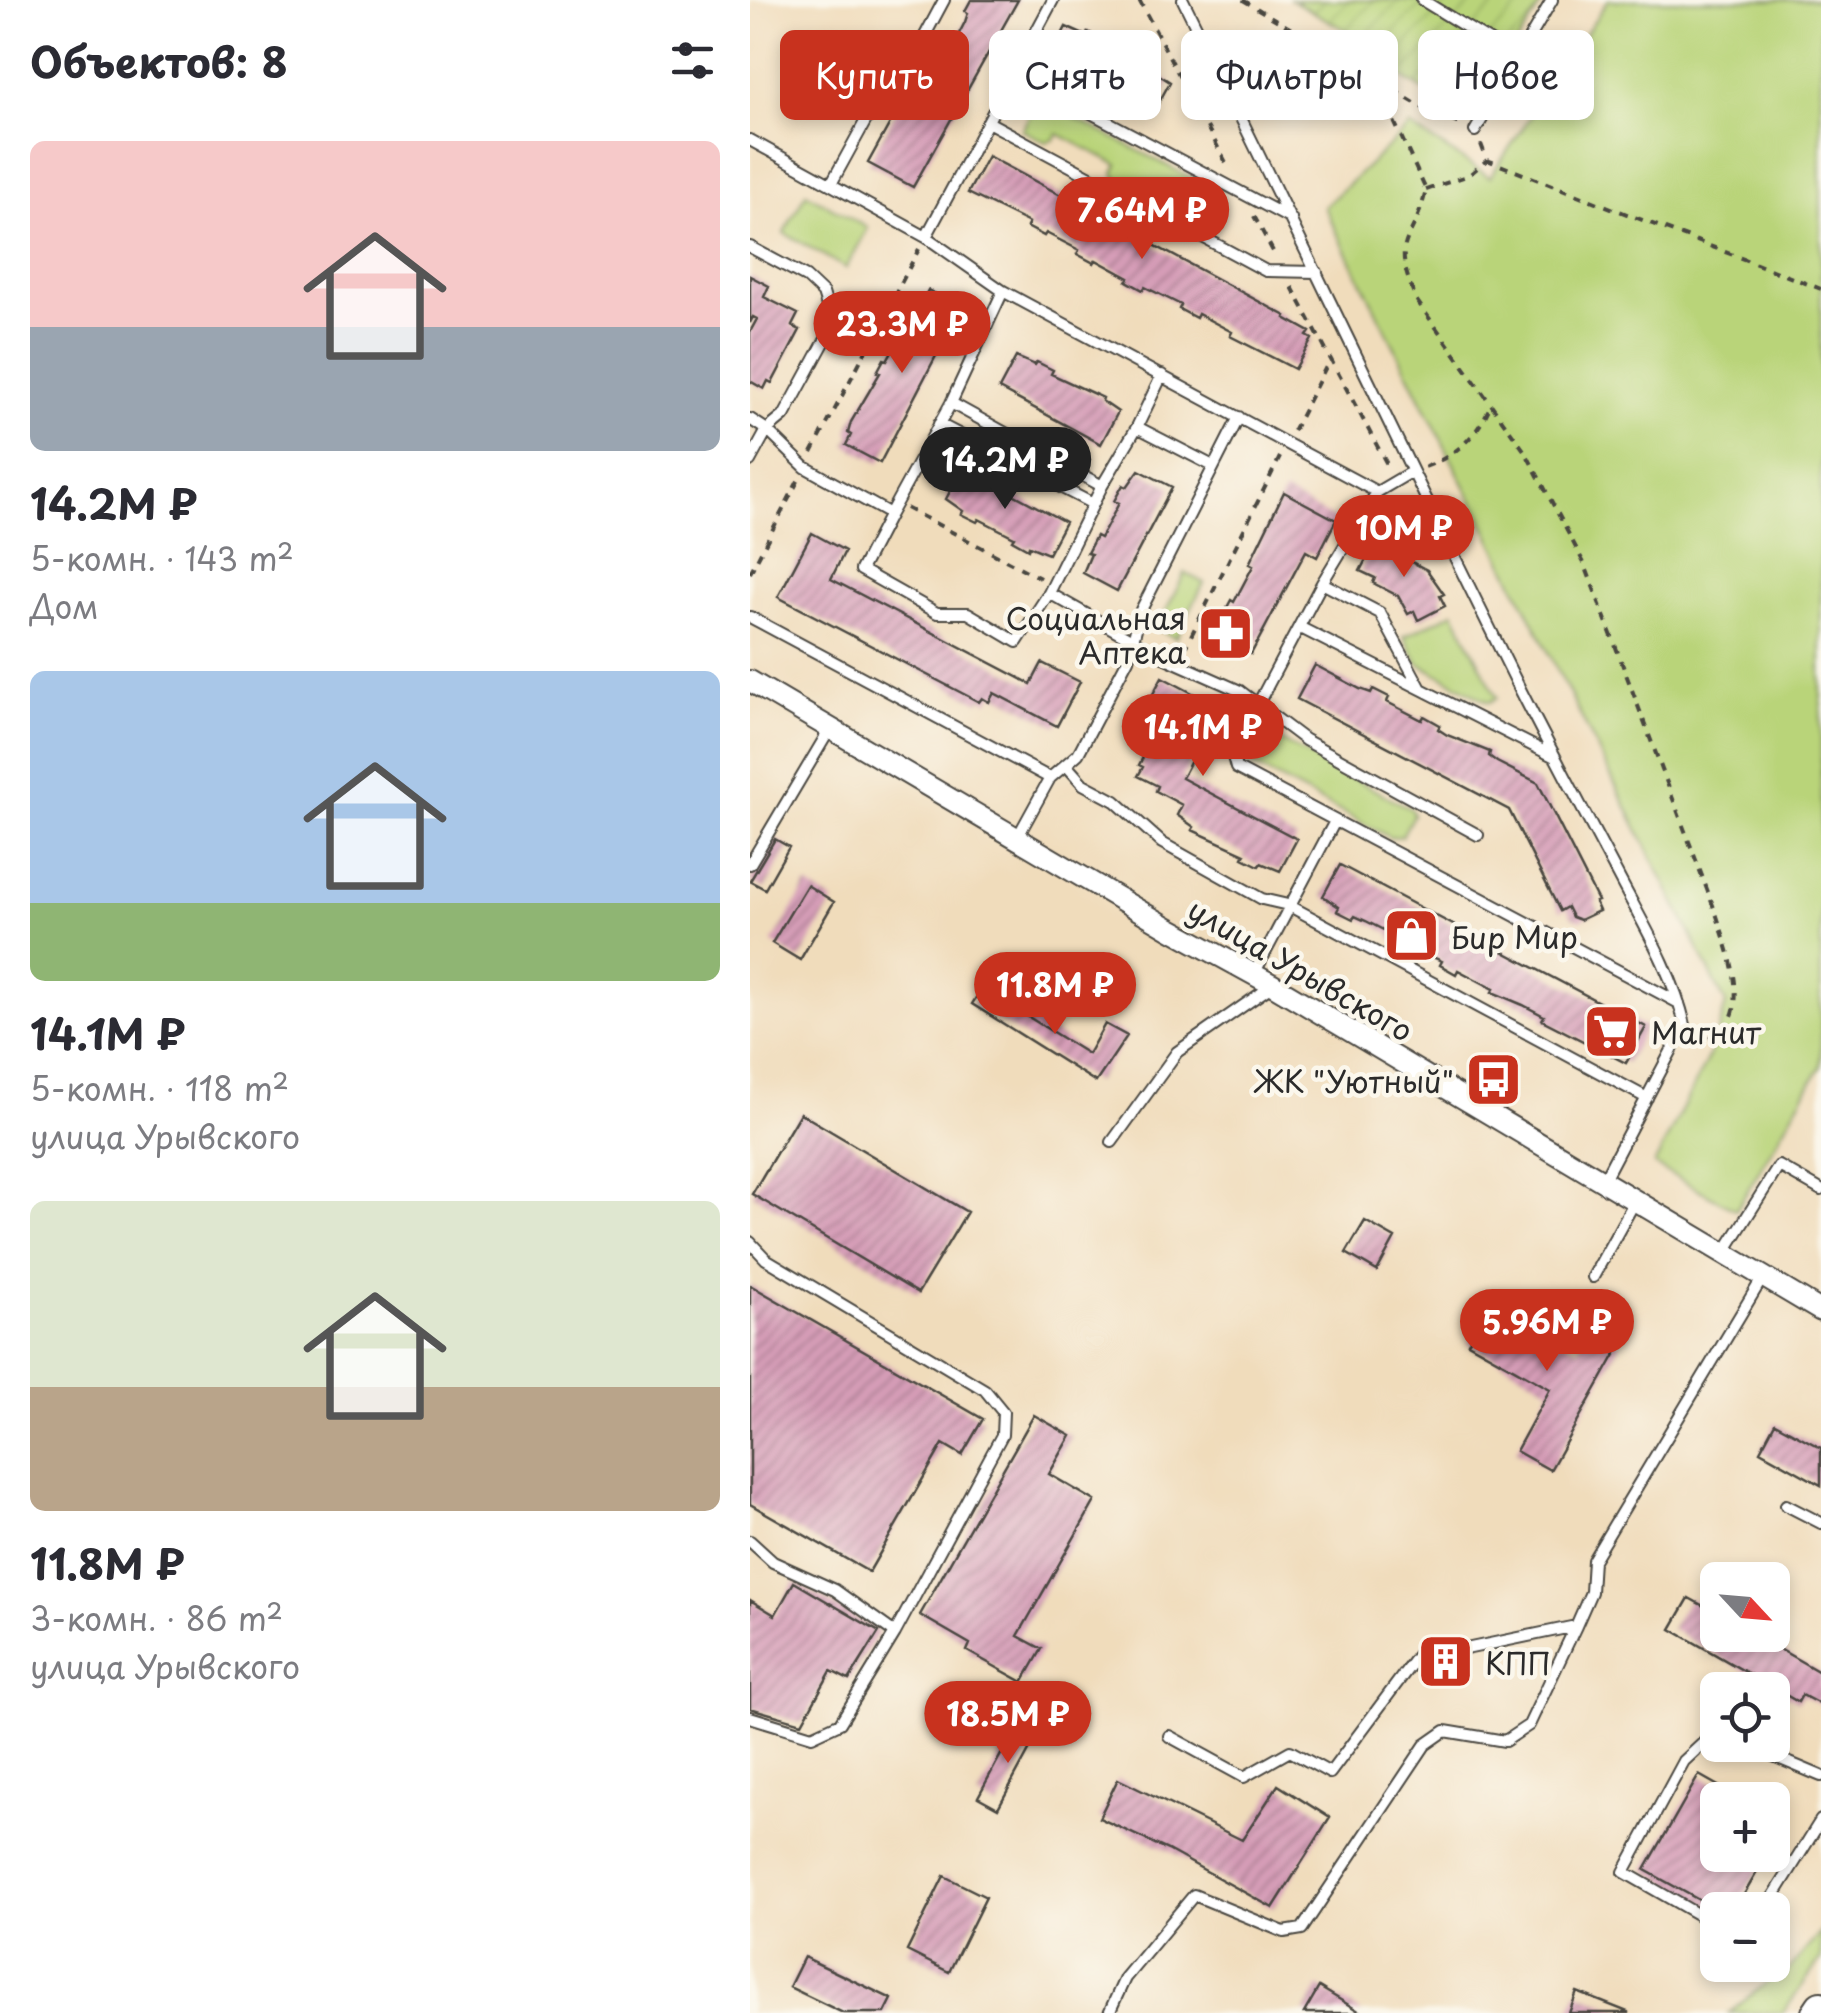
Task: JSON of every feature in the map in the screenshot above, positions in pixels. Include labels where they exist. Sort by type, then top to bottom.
[{"type":"street","name":"улица Урывского","points":[[750,681],[1821,1311]]},
{"type":"lane","points":[[830,184],[871,111],[899,84],[944,0]]},
{"type":"lane","points":[[1036,30],[1052,0]]},
{"type":"lane","points":[[1183,0],[1318,272],[1411,472],[1639,916],[1680,1004],[1685,1025],[1603,1182]]},
{"type":"lane","points":[[1422,0],[1471,30]]},
{"type":"lane","points":[[1534,30],[1552,0]]},
{"type":"lane","points":[[1104,120],[1291,219]]},
{"type":"lane","points":[[1476,130],[1482,120]]},
{"type":"lane","points":[[926,236],[988,122],[1266,271],[1318,272]]},
{"type":"lane","points":[[750,141],[926,236],[1003,291],[1377,492]]},
{"type":"lane","points":[[750,247],[806,277],[823,293],[830,316],[827,338],[784,416],[767,430],[750,461]]},
{"type":"lane","points":[[1003,291],[951,404],[861,570],[937,613],[968,613],[1017,642],[1051,589],[1162,375]]},
{"type":"lane","points":[[951,404],[1102,486]]},
{"type":"lane","points":[[1016,838],[1050,778],[1078,754],[1134,642],[1141,610],[1239,417]]},
{"type":"lane","points":[[750,419],[805,467],[893,509]]},
{"type":"lane","points":[[939,424],[1093,504]]},
{"type":"lane","points":[[1137,427],[1213,466]]},
{"type":"lane","points":[[1411,472],[1377,492],[1322,583],[1232,753],[1236,768],[1680,1004]]},
{"type":"lane","points":[[1322,583],[1380,613],[1421,689]]},
{"type":"lane","points":[[1051,589],[1134,642],[1259,704],[1305,740],[1478,835]]},
{"type":"lane","points":[[750,617],[1050,778]]},
{"type":"lane","points":[[1300,627],[1554,756]]},
{"type":"lane","points":[[750,864],[831,728]]},
{"type":"lane","points":[[1066,766],[1083,784],[1116,800],[1162,843],[1262,900],[1288,906],[1647,1098]]},
{"type":"lane","points":[[1112,1142],[1177,1052],[1263,980],[1288,906],[1334,822]]},
{"type":"lane","points":[[1724,1253],[1779,1166],[1821,1190]]},
{"type":"lane","points":[[1593,1278],[1636,1200]]},
{"type":"lane","points":[[750,1242],[766,1260],[985,1390],[1003,1412],[1002,1435],[895,1633],[840,1723],[812,1736],[750,1717]]},
{"type":"lane","points":[[1109,2013],[1124,1978],[1194,1895],[1284,1932],[1302,1929],[1424,1746],[1445,1730],[1505,1742],[1528,1725],[1592,1592],[1593,1560],[1764,1276]]},
{"type":"lane","points":[[1786,1505],[1821,1523]]},
{"type":"lane","points":[[750,1541],[773,1562],[835,1590],[895,1633]]},
{"type":"lane","points":[[1168,1736],[1244,1777],[1290,1751],[1330,1772],[1420,1651],[1461,1650],[1576,1626]]},
{"type":"lane","points":[[1700,1746],[1684,1761],[1624,1872],[1700,1916]]},
{"type":"lane","points":[[1788,1762],[1821,1776]]},
{"type":"lane","points":[[1776,1892],[1821,1820]]},
{"type":"path","points":[[1138,0],[1396,481]]},
{"type":"path","points":[[1243,0],[1293,30]]},
{"type":"path","points":[[1398,92],[1476,130],[1487,160],[1821,289]]},
{"type":"path","points":[[1394,120],[1426,190],[1404,245],[1402,258],[1407,278],[1418,301],[1526,453],[1585,564],[1717,916],[1733,968],[1736,998],[1730,1017],[1718,1034],[1710,1037],[1685,1025]]},
{"type":"path","points":[[1426,190],[1468,175],[1487,160]]},
{"type":"path","points":[[750,573],[926,236]]},
{"type":"path","points":[[1178,663],[1330,358]]},
{"type":"path","points":[[1411,472],[1438,462],[1466,443],[1476,434],[1491,404]]},
{"type":"path","points":[[893,509],[1051,589]]},
{"type":"green space","points":[[1292,0],[1544,0],[1525,30],[1418,30],[1418,87],[1398,75],[1402,62],[1398,60],[1398,30],[1345,30]]},
{"type":"green space","points":[[1608,0],[1821,0],[1821,1066],[1736,1210],[1654,1165],[1713,1048],[1726,1004],[1324,207],[1410,126],[1490,177],[1528,120],[1594,120],[1594,30],[1588,30]]},
{"type":"green space","points":[[1027,120],[1079,120],[1193,179],[1197,188],[1186,209],[1176,211],[1118,181],[1114,173],[1118,165],[1058,134],[1046,142],[1022,130]]},
{"type":"green space","points":[[806,193],[868,228],[846,268],[784,233]]},
{"type":"green space","points":[[1185,573],[1204,583],[1176,638],[1157,629]]},
{"type":"green space","points":[[1454,612],[1497,698],[1489,702],[1418,663],[1404,636]]},
{"type":"green space","points":[[1268,734],[1411,809],[1413,815],[1402,836],[1391,838],[1252,765]]},
{"type":"green space","points":[[1821,1932],[1821,1959],[1783,2013],[1729,2013],[1768,1982],[1790,1982],[1790,1968]]},
{"type":"building","points":[[971,0],[1018,0],[1001,30],[989,30],[989,52],[969,87],[969,30],[961,30],[968,13],[965,11]]},
{"type":"building","points":[[1161,76],[1170,82],[1161,98]]},
{"type":"building","points":[[892,120],[951,120],[913,187],[868,163]]},
{"type":"building","points":[[988,156],[1310,332],[1307,336],[1312,339],[1295,369],[968,193]]},
{"type":"building","points":[[750,276],[769,286],[764,297],[798,314],[792,326],[800,330],[772,383],[768,381],[764,389],[750,381],[750,332],[757,319],[753,317],[750,323]]},
{"type":"building","points":[[928,290],[961,308],[880,463],[846,445],[851,422],[903,332],[911,308],[914,310],[919,300],[922,302]]},
{"type":"building","points":[[1016,357],[1053,370],[1051,374],[1103,398],[1118,412],[1101,444],[999,389]]},
{"type":"building","points":[[963,467],[1065,522],[1048,554],[1029,546],[1028,549],[1012,540],[1014,537],[961,514],[963,511],[946,499]]},
{"type":"building","points":[[1139,470],[1172,487],[1117,591],[1083,573],[1091,554],[1087,553],[1119,503],[1114,501],[1123,485],[1127,487]]},
{"type":"building","points":[[1284,492],[1336,520],[1317,557],[1306,551],[1251,654],[1218,636],[1226,617],[1223,615],[1253,566],[1249,564]]},
{"type":"building","points":[[812,533],[845,551],[831,579],[1031,684],[1042,663],[1080,682],[1057,726],[994,693],[989,702],[982,698],[979,702],[778,597]]},
{"type":"building","points":[[1375,542],[1412,558],[1410,561],[1427,570],[1444,594],[1440,596],[1445,606],[1418,620],[1414,611],[1408,614],[1398,596],[1373,583],[1375,578],[1360,571]]},
{"type":"building","points":[[1315,665],[1360,689],[1371,693],[1373,689],[1389,697],[1387,702],[1422,720],[1424,716],[1440,725],[1438,729],[1447,735],[1490,752],[1489,756],[1497,762],[1538,783],[1598,901],[1595,902],[1599,911],[1580,920],[1572,917],[1567,907],[1560,911],[1509,810],[1297,699]]},
{"type":"building","points":[[1162,677],[1219,707],[1182,778],[1297,839],[1280,871],[1261,863],[1259,866],[1243,858],[1245,854],[1192,830],[1194,827],[1177,815],[1182,805],[1138,776],[1143,767],[1139,765],[1162,721],[1144,711]]},
{"type":"building","points":[[775,839],[789,847],[765,889],[750,881]]},
{"type":"building","points":[[1340,865],[1646,1027],[1626,1063],[1542,1020],[1544,1016],[1492,992],[1494,989],[1458,970],[1456,974],[1440,965],[1442,961],[1389,938],[1391,934],[1337,911],[1339,907],[1323,896]]},
{"type":"building","points":[[807,885],[834,902],[800,960],[772,943]]},
{"type":"building","points":[[982,988],[1088,1054],[1105,1024],[1127,1036],[1096,1082],[972,1004]]},
{"type":"building","points":[[800,1113],[967,1212],[918,1293],[752,1194]]},
{"type":"building","points":[[1365,1221],[1395,1238],[1377,1271],[1346,1253]]},
{"type":"building","points":[[750,1285],[983,1419],[962,1455],[943,1444],[869,1572],[750,1504]]},
{"type":"building","points":[[1492,1301],[1578,1349],[1591,1327],[1621,1344],[1550,1470],[1516,1451],[1550,1389],[1468,1343]]},
{"type":"building","points":[[1034,1415],[1071,1436],[1049,1474],[1095,1501],[1018,1636],[1042,1649],[1023,1682],[967,1651],[970,1644],[920,1615]]},
{"type":"building","points":[[1775,1423],[1821,1448],[1821,1485],[1760,1451]]},
{"type":"building","points":[[794,1582],[879,1632],[849,1680],[831,1671],[802,1723],[750,1708],[750,1600],[775,1615]]},
{"type":"building","points":[[1689,1598],[1700,1604],[1700,1646],[1671,1629]]},
{"type":"building","points":[[1711,1652],[1785,1652],[1821,1673],[1821,1705],[1802,1695],[1798,1702],[1790,1697],[1790,1672],[1746,1672]]},
{"type":"building","points":[[1017,1725],[1037,1736],[998,1808],[978,1797]]},
{"type":"building","points":[[1699,1775],[1711,1782],[1700,1782],[1700,1872],[1757,1872],[1745,1892],[1700,1892],[1700,1901],[1645,1870]]},
{"type":"building","points":[[1118,1779],[1242,1840],[1278,1785],[1330,1818],[1273,1908],[1168,1850],[1099,1818]]},
{"type":"building","points":[[944,1876],[986,1897],[949,1972],[907,1951]]},
{"type":"building","points":[[804,1957],[892,1999],[885,2013],[843,2013],[789,1987]]},
{"type":"building","points":[[1319,1987],[1362,2013],[1304,2013]]},
{"type":"building","points":[[1577,1992],[1628,2012],[1628,2013],[1569,2013]]},
{"type":"place","name":"Социальная Аптека","points":[[1225,634]]},
{"type":"place","name":"Бир Мир","points":[[1412,936]]},
{"type":"place","name":"Магнит","points":[[1612,1031]]},
{"type":"place","name":"ЖК \"Уютный\"","points":[[1493,1080]]},
{"type":"place","name":"КПП","points":[[1446,1662]]}]
